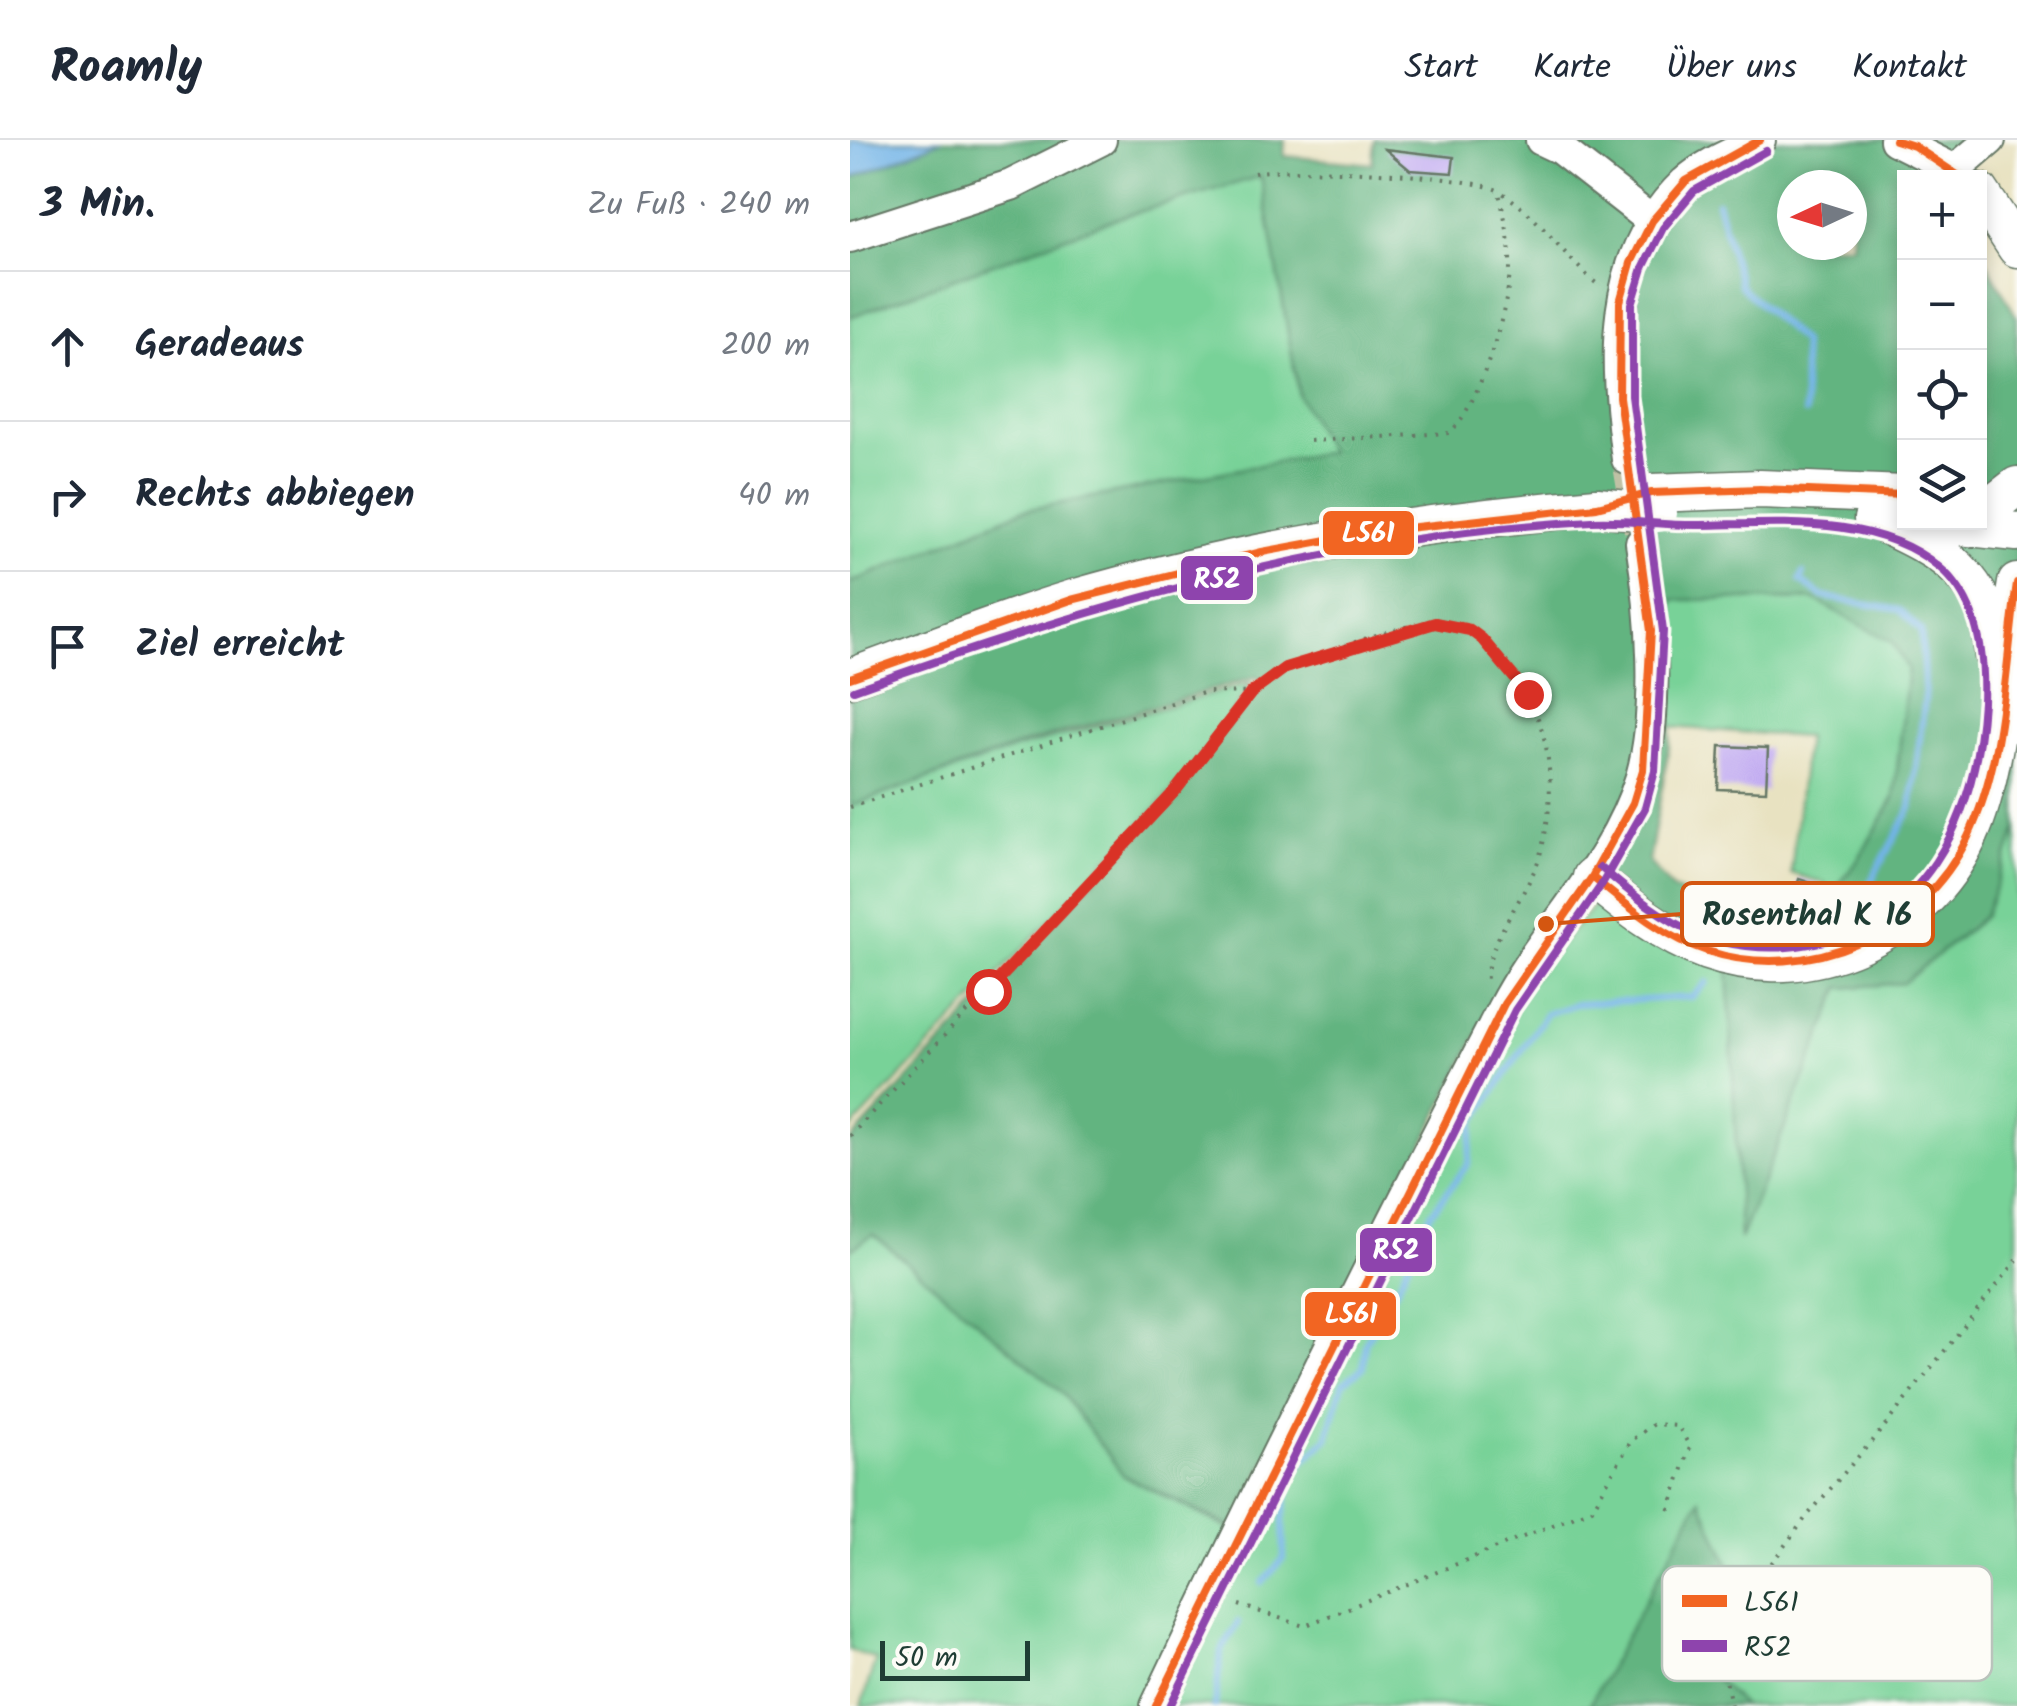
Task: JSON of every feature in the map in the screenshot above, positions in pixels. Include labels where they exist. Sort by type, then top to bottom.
[{"type":"main road","points":[[1987,208],[2017,248]]},
{"type":"main road","points":[[1650,517],[1760,489],[1897,495]]},
{"type":"main road","points":[[850,678],[1070,600],[1262,552],[1407,527],[1597,507],[1650,517],[1750,512],[1889,520],[1939,550],[1966,574],[1985,607],[1991,628],[1996,710]]},
{"type":"main road","points":[[1592,877],[1644,919],[1707,951],[1765,962],[1814,959],[1860,946],[1925,901],[1951,870],[1981,799],[2017,583]]},
{"type":"street","points":[[850,238],[1011,185],[1101,140]]},
{"type":"street","points":[[1540,140],[1560,150],[1652,222]]},
{"type":"street","points":[[1627,459],[1619,397],[1620,302],[1631,263],[1652,222],[1686,181],[1760,140]]},
{"type":"street","points":[[1895,140],[1948,170]]},
{"type":"street","points":[[1972,170],[1990,140]]},
{"type":"street","points":[[1156,1706],[1504,1004],[1592,877],[1633,804],[1643,770],[1651,631],[1650,517]]},
{"type":"path","points":[[1254,173],[1278,167],[1310,168],[1498,190],[1620,302]]},
{"type":"path","points":[[1310,441],[1449,433],[1464,420],[1504,309],[1510,271],[1508,232],[1498,190]]},
{"type":"path","points":[[850,1136],[1176,790],[1251,693],[1285,668],[1435,623],[1470,630],[1507,664],[1542,724],[1550,762],[1541,854],[1486,972],[1488,986],[1504,1004]]},
{"type":"path","points":[[850,807],[1206,692],[1251,693]]},
{"type":"path","points":[[1768,1566],[2017,1260]]},
{"type":"path","points":[[1239,1605],[1304,1626],[1592,1509],[1631,1441],[1654,1424],[1678,1426],[1690,1447],[1668,1515]]},
{"type":"path","points":[[1727,1681],[1732,1706]]},
{"type":"green space","points":[[942,140],[1285,140],[1284,156],[1372,164],[1374,140],[1975,140],[1946,170],[1897,170],[1897,530],[1987,530],[1987,263],[2017,318],[2017,829],[1984,916],[1903,983],[1840,988],[1740,1239],[1728,966],[1592,882],[1494,1001],[1233,1528],[1124,1476],[1061,1392],[873,1234],[850,1250],[850,1141],[1177,791],[1261,683],[1257,677],[1026,743],[850,806],[850,583],[1021,511],[1329,452],[1299,396],[1261,176],[1114,219],[850,317],[850,179]],"holes":[[[1813,599],[1892,642],[1908,669],[1894,798],[1858,860],[1818,912],[1752,921],[1672,889],[1649,862],[1670,741],[1672,600]]]},
{"type":"green space","points":[[1261,176],[1299,396],[1329,452],[1021,511],[850,583],[850,317],[1114,219]]},
{"type":"green space","points":[[1813,599],[1892,641],[1908,668],[1894,798],[1858,860],[1818,912],[1825,883],[1791,873],[1806,737],[1670,727],[1672,600]]},
{"type":"green space","points":[[1251,683],[1223,729],[1174,789],[850,1130],[850,806],[1018,748]]},
{"type":"green space","points":[[2017,829],[2017,1706],[1744,1706],[1718,1681],[1992,1681],[1992,1566],[1729,1566],[1700,1500],[1589,1706],[1168,1706],[1529,982],[1600,898],[1728,966],[1741,1236],[1840,988],[1903,983],[1984,917]]},
{"type":"green space","points":[[873,1234],[1061,1392],[1124,1476],[1231,1530],[1141,1706],[861,1706],[876,1659],[850,1650],[850,1250]]},
{"type":"green space","points":[[1700,1499],[1729,1566],[1664,1566]]},
{"type":"green space","points":[[1662,1570],[1662,1681],[1718,1681],[1744,1706],[1589,1706]]},
{"type":"water","points":[[850,140],[942,140],[850,179]]},
{"type":"building","points":[[1385,149],[1454,157],[1452,173],[1410,170]]},
{"type":"building","points":[[1720,746],[1768,748],[1766,791],[1718,789]]},
{"type":"building","points":[[1799,879],[1821,886],[1814,909],[1792,903]]},
{"type":"waterway","points":[[1717,202],[1740,286],[1802,342],[1805,413]]},
{"type":"waterway","points":[[1741,937],[1802,925],[1859,903],[1911,808],[1925,698],[1921,631],[1899,610],[1824,597],[1800,581],[1803,573]]},
{"type":"waterway","points":[[1262,1583],[1284,1558],[1283,1519],[1291,1473],[1327,1439],[1343,1383],[1363,1368],[1365,1343],[1396,1290],[1430,1215],[1468,1164],[1474,1122],[1546,1014],[1576,1004],[1692,997],[1707,982]]},
{"type":"waterway","points":[[1215,1706],[1221,1652],[1238,1622]]},
{"type":"tunnel","points":[[1627,459],[1639,531]]},
{"type":"transit line","name":"L561","points":[[1156,1706],[1504,1004],[1592,877],[1633,803],[1643,770],[1651,631],[1619,397],[1620,302],[1631,263],[1652,221],[1686,181],[1760,140]]},
{"type":"transit line","name":"L561","points":[[1895,140],[1914,146],[1950,170]]},
{"type":"transit line","name":"R52","points":[[1170,1706],[1515,1010],[1602,884],[1645,808],[1655,771],[1663,631],[1632,396],[1632,304],[1643,268],[1663,228],[1694,191],[1766,151]]},
{"type":"transit line","name":"L561","points":[[850,678],[1071,600],[1262,552],[1371,532],[1597,507],[1651,493],[1760,489],[1897,495]]},
{"type":"transit line","name":"R52","points":[[854,690],[1034,629],[1217,578],[1403,541],[1497,528],[1606,521],[1826,526],[1886,538],[1914,550],[1952,580],[1971,611],[1980,647],[1983,702],[1978,745],[1955,826],[1935,862],[1910,893],[1879,918],[1841,936],[1797,946],[1759,947],[1721,942],[1684,928],[1600,867]]},
{"type":"transit line","name":"L561","points":[[1592,877],[1675,937],[1707,951],[1746,960],[1784,961],[1822,955],[1892,924],[1922,900],[1948,871],[1980,807],[1997,744],[2017,583]]},
{"type":"place","name":"Rosenthal K 16","points":[[1546,924]]},
{"type":"route","points":[[988,991],[1176,790],[1251,693],[1285,668],[1435,623],[1470,630],[1482,639],[1507,664],[1528,694]]}]
